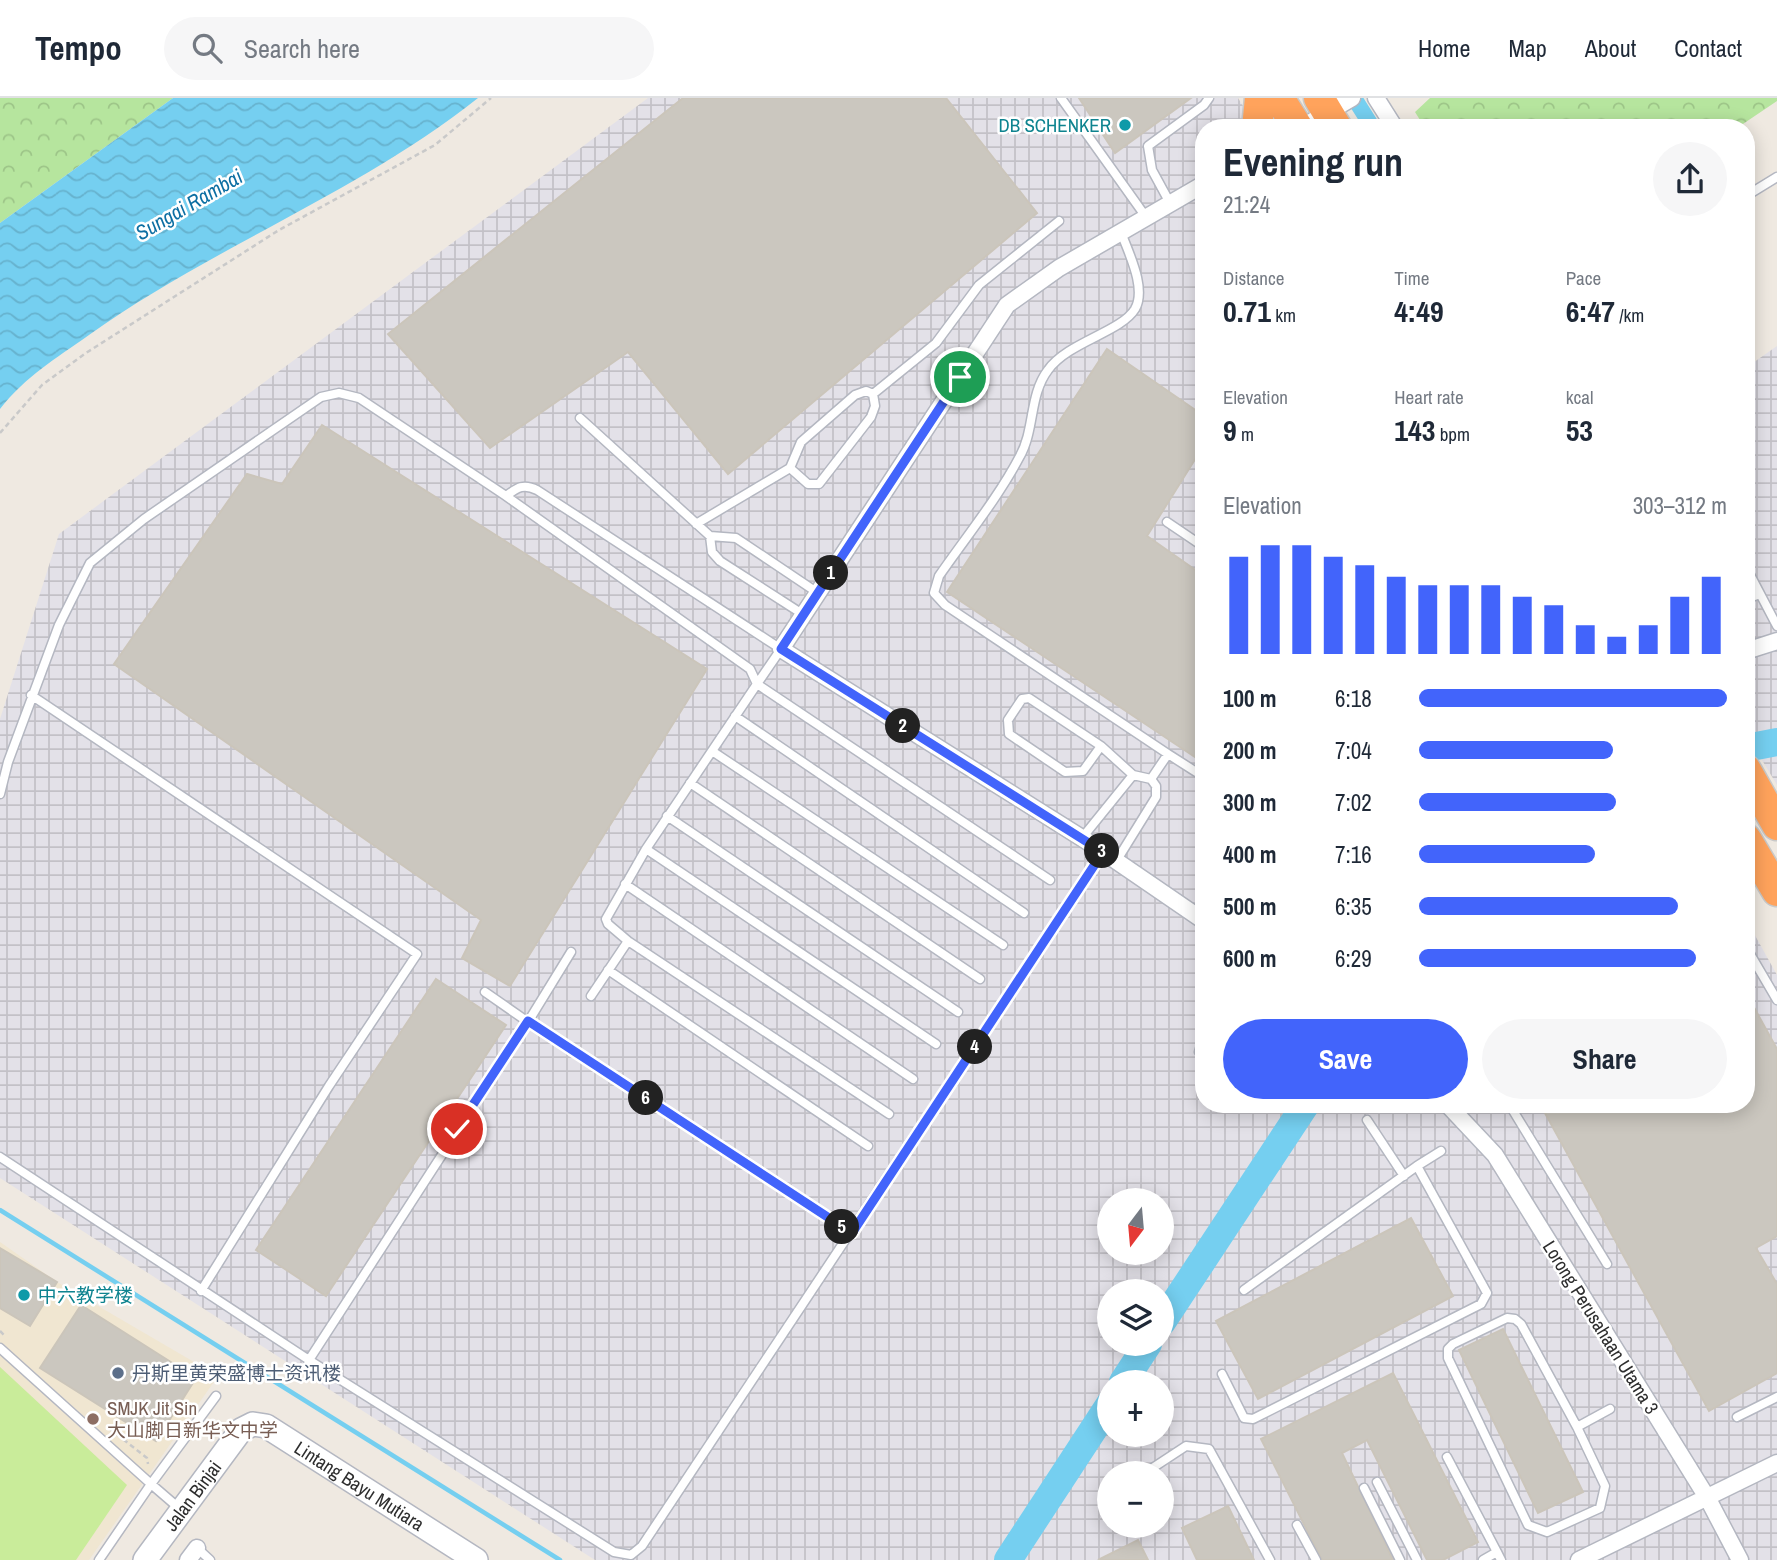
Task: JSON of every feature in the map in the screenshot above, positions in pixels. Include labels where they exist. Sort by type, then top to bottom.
[{"type":"highway","points":[[1258,119],[1260,98]]},
{"type":"highway","points":[[1279,98],[1293,119]]},
{"type":"highway","points":[[1755,786],[1777,825]]},
{"type":"highway","points":[[1755,854],[1777,891]]},
{"type":"street","points":[[1376,98],[1389,119]]},
{"type":"street","points":[[1316,119],[1336,108]]},
{"type":"street","points":[[1195,189],[1059,268],[1007,305],[781,649],[1099,849],[1195,915]]},
{"type":"street","points":[[1755,648],[1777,641]]},
{"type":"street","name":"Lorong Perusahaan Utama 3","points":[[1455,1113],[1495,1155],[1708,1499],[1740,1560]]},
{"type":"street","name":"Lintang Bayu Mutiara","points":[[241,1430],[253,1424],[266,1426],[476,1560]]},
{"type":"street","name":"Jalan Binjai","points":[[145,1560],[241,1430]]},
{"type":"street","points":[[1584,1559],[1777,1462]]},
{"type":"lane","points":[[1061,98],[1146,217]]},
{"type":"lane","points":[[1170,203],[1152,170],[1149,146],[1204,106],[1209,98]]},
{"type":"lane","points":[[1755,190],[1777,177]]},
{"type":"lane","points":[[873,394],[936,343],[979,285],[1059,221]]},
{"type":"lane","points":[[1121,232],[1136,274],[1139,298],[1135,310],[1123,320],[1058,356],[1041,378],[1021,456],[939,576],[934,593],[945,605],[1195,771]]},
{"type":"lane","points":[[696,524],[790,468],[801,442],[855,395],[866,391],[873,394]]},
{"type":"lane","points":[[0,794],[31,695],[59,625],[90,563],[144,519],[321,397],[340,393],[359,398],[506,496],[739,660],[750,669],[757,684],[1050,880]]},
{"type":"lane","points":[[790,468],[808,484],[818,484],[871,417],[875,406],[873,394]]},
{"type":"lane","points":[[580,418],[710,536],[736,538],[818,593]]},
{"type":"lane","points":[[506,496],[520,486],[529,485],[781,649],[667,816],[606,919],[608,924],[628,941],[889,1114]]},
{"type":"lane","points":[[1167,522],[1195,541]]},
{"type":"lane","points":[[710,536],[712,552],[720,561],[804,615]]},
{"type":"lane","points":[[1755,584],[1777,626]]},
{"type":"lane","points":[[1755,596],[1760,594]]},
{"type":"lane","points":[[31,695],[417,954],[329,1086],[201,1290]]},
{"type":"lane","points":[[1099,849],[1156,797],[1156,786],[1150,779],[1133,775],[1101,746],[1028,698],[1022,698],[1008,720],[1009,734],[1065,772],[1083,771],[1101,746]]},
{"type":"lane","points":[[735,716],[1024,913]]},
{"type":"lane","points":[[712,751],[1003,945]]},
{"type":"lane","points":[[1150,779],[1168,754]]},
{"type":"lane","points":[[0,1157],[309,1360],[614,1552],[631,1555],[642,1546],[852,1233],[1099,849],[1133,775]]},
{"type":"lane","points":[[690,783],[980,979]]},
{"type":"lane","points":[[667,816],[958,1012]]},
{"type":"lane","points":[[646,849],[936,1044]]},
{"type":"lane","points":[[625,884],[913,1079]]},
{"type":"lane","points":[[591,996],[628,941]]},
{"type":"lane","points":[[309,1360],[571,952]]},
{"type":"lane","points":[[1755,962],[1777,1000]]},
{"type":"lane","points":[[608,970],[868,1146]]},
{"type":"lane","points":[[485,992],[852,1233]]},
{"type":"lane","points":[[1515,1113],[1607,1264]]},
{"type":"lane","points":[[1367,1120],[1404,1175]]},
{"type":"lane","points":[[1244,1290],[1441,1151]]},
{"type":"lane","points":[[1222,1374],[1244,1418],[1253,1419],[1481,1304],[1487,1293],[1417,1166]]},
{"type":"lane","points":[[1507,1318],[1515,1319],[1577,1427],[1605,1486],[1605,1497],[1600,1508],[1547,1532],[1536,1531],[1528,1525],[1522,1513],[1448,1358],[1448,1349],[1507,1318]]},
{"type":"lane","points":[[0,1348],[181,1510]]},
{"type":"lane","points":[[99,1560],[216,1396]]},
{"type":"lane","points":[[1737,1417],[1777,1397]]},
{"type":"lane","points":[[1577,1427],[1610,1409]]},
{"type":"lane","points":[[1164,1461],[1186,1446],[1209,1449],[1270,1560]]},
{"type":"lane","points":[[1447,1457],[1499,1556],[1483,1560]]},
{"type":"lane","points":[[1377,1482],[1417,1560]]},
{"type":"lane","points":[[1364,1488],[1400,1560]]},
{"type":"lane","points":[[1297,1525],[1316,1560]]},
{"type":"lane","points":[[192,1554],[210,1560]]},
{"type":"path","points":[[0,433],[42,385],[86,353],[279,230],[435,145],[491,98]]},
{"type":"shaded area","points":[[648,98],[1238,98],[1251,119],[1195,119],[1195,1113],[1755,1113],[1755,935],[1777,975],[1777,1560],[595,1560],[0,1178],[0,719],[59,534]]},
{"type":"shaded area","points":[[1777,346],[1777,785],[1755,748],[1755,361]]},
{"type":"shaded area","name":"SMJK Jit Sin 大山脚日新华文中学","points":[[0,1242],[57,1282],[218,1376],[89,1560],[0,1560]]},
{"type":"green space","points":[[0,98],[173,98],[0,223]]},
{"type":"green space","points":[[1430,98],[1777,98],[1777,101],[1750,119],[1419,119],[1415,112]]},
{"type":"green space","points":[[0,1367],[127,1485],[76,1560],[0,1560]]},
{"type":"water","name":"Sungai Rambai","points":[[173,98],[478,98],[385,162],[136,303],[42,369],[20,387],[0,409],[0,223]]},
{"type":"building","points":[[683,98],[946,98],[1037,213],[728,474],[628,352],[490,448],[388,334]]},
{"type":"building","name":"DB SCHENKER","points":[[1079,98],[1191,98],[1115,153]]},
{"type":"building","points":[[1107,349],[1195,410],[1195,459],[1147,536],[1195,570],[1195,757],[947,592]]},
{"type":"building","points":[[322,425],[707,669],[510,986],[462,958],[481,920],[114,664],[247,474],[282,484]]},
{"type":"building","points":[[436,979],[506,1025],[326,1296],[256,1250]]},
{"type":"building","points":[[1755,1009],[1777,1049],[1777,1236],[1756,1248],[1777,1284],[1777,1373],[1709,1411],[1545,1113],[1755,1113]]},
{"type":"building","points":[[1411,1218],[1453,1296],[1258,1399],[1216,1321]]},
{"type":"building","name":"中六教学楼","points":[[0,1248],[57,1282],[30,1326],[0,1308]]},
{"type":"building","name":"丹斯里黄荣盛博士资讯楼","points":[[81,1305],[196,1378],[156,1441],[40,1368]]},
{"type":"building","points":[[1503,1329],[1583,1492],[1538,1513],[1459,1350]]},
{"type":"building","points":[[1393,1373],[1478,1542],[1443,1560],[1427,1560],[1367,1440],[1342,1453],[1393,1560],[1322,1560],[1261,1439]]},
{"type":"building","points":[[1228,1506],[1254,1560],[1197,1560],[1182,1528]]},
{"type":"building","points":[[1138,1540],[1148,1560],[1098,1560]]},
{"type":"waterway","points":[[1354,98],[1367,119]]},
{"type":"waterway","points":[[1755,746],[1777,742]]},
{"type":"waterway","points":[[1174,1304],[1300,1113]]},
{"type":"waterway","points":[[0,1210],[560,1560]]},
{"type":"waterway","points":[[1131,1370],[1140,1356]]},
{"type":"waterway","points":[[1008,1560],[1097,1424]]},
{"type":"place","name":"DB SCHENKER","points":[[1125,125]]},
{"type":"place","name":"中六教学楼","points":[[24,1295]]},
{"type":"place","name":"丹斯里黄荣盛博士资讯楼","points":[[118,1373]]},
{"type":"place","name":"SMJK Jit Sin 大山脚日新华文中学","points":[[93,1419]]},
{"type":"route","points":[[457,1129],[528,1021],[852,1233],[1103,852],[781,649],[960,377]]}]
